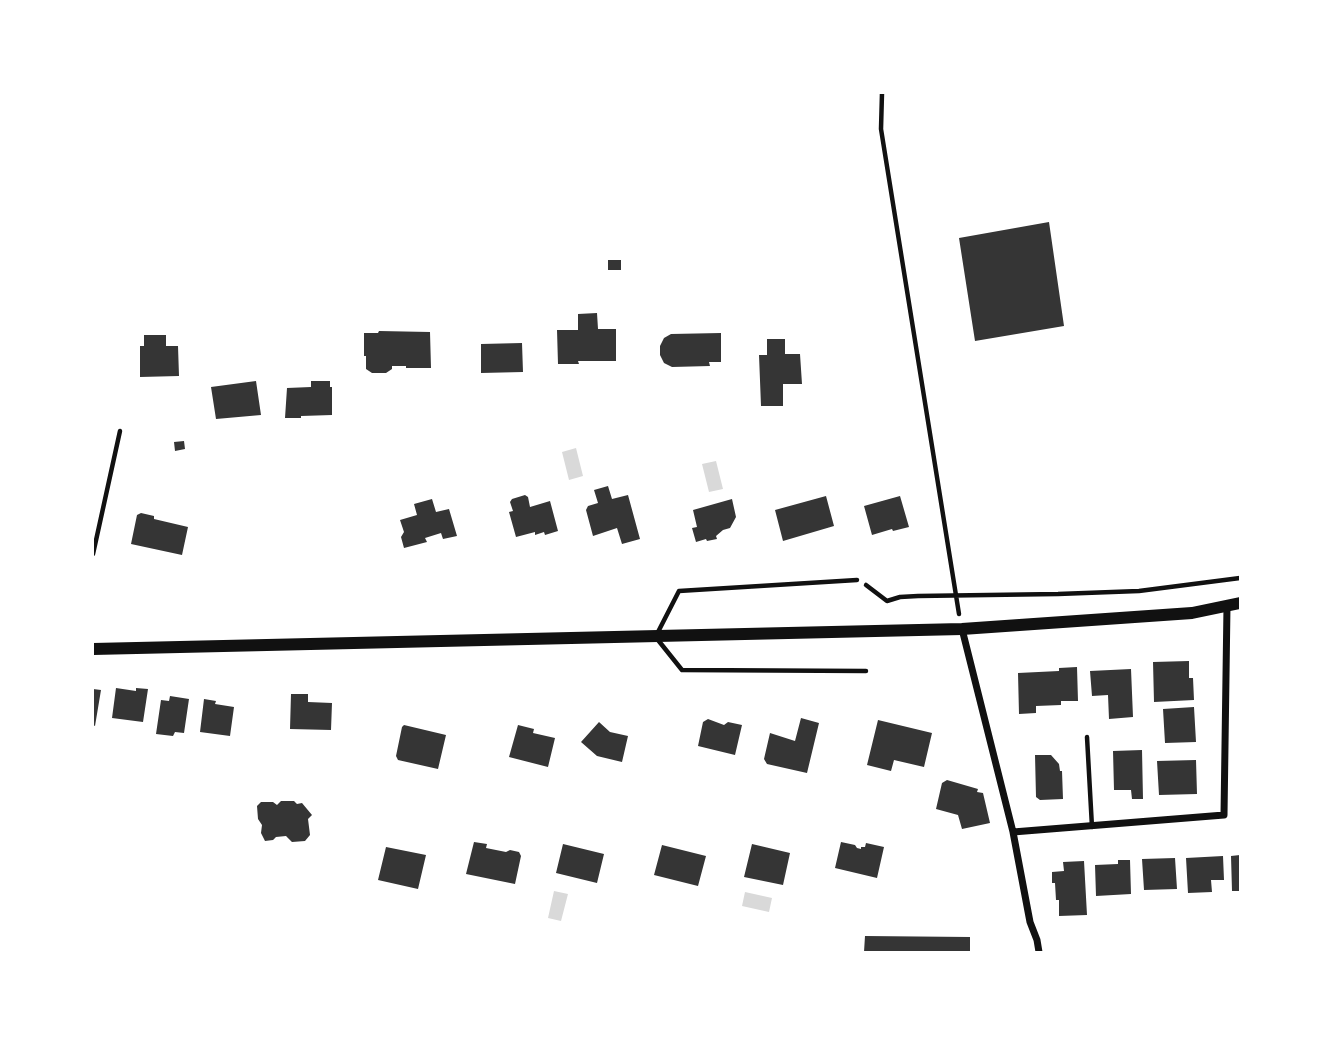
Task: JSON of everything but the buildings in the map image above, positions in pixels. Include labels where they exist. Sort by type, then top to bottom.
[{"type":"street","points":[[93,649],[962,629],[1192,613],[1240,603]]},
{"type":"street","points":[[1013,832],[1224,815],[1227,606]]},
{"type":"street","points":[[962,629],[1013,832],[1030,922],[1039,952]]},
{"type":"lane","points":[[93,554],[120,431]]},
{"type":"lane","points":[[857,580],[679,591],[655,637],[682,670],[866,671]]},
{"type":"lane","points":[[1087,737],[1092,827]]},
{"type":"path","points":[[882,93],[881,129],[962,629]]},
{"type":"path","points":[[857,580],[887,601],[900,597],[1139,591],[1240,578]]},
{"type":"shaded area","points":[[576,448],[583,476],[569,480],[562,452]]},
{"type":"shaded area","points":[[716,461],[723,489],[709,492],[702,464]]},
{"type":"shaded area","points":[[554,891],[568,894],[561,921],[548,918]]},
{"type":"shaded area","points":[[745,892],[772,898],[769,912],[742,906]]}]
